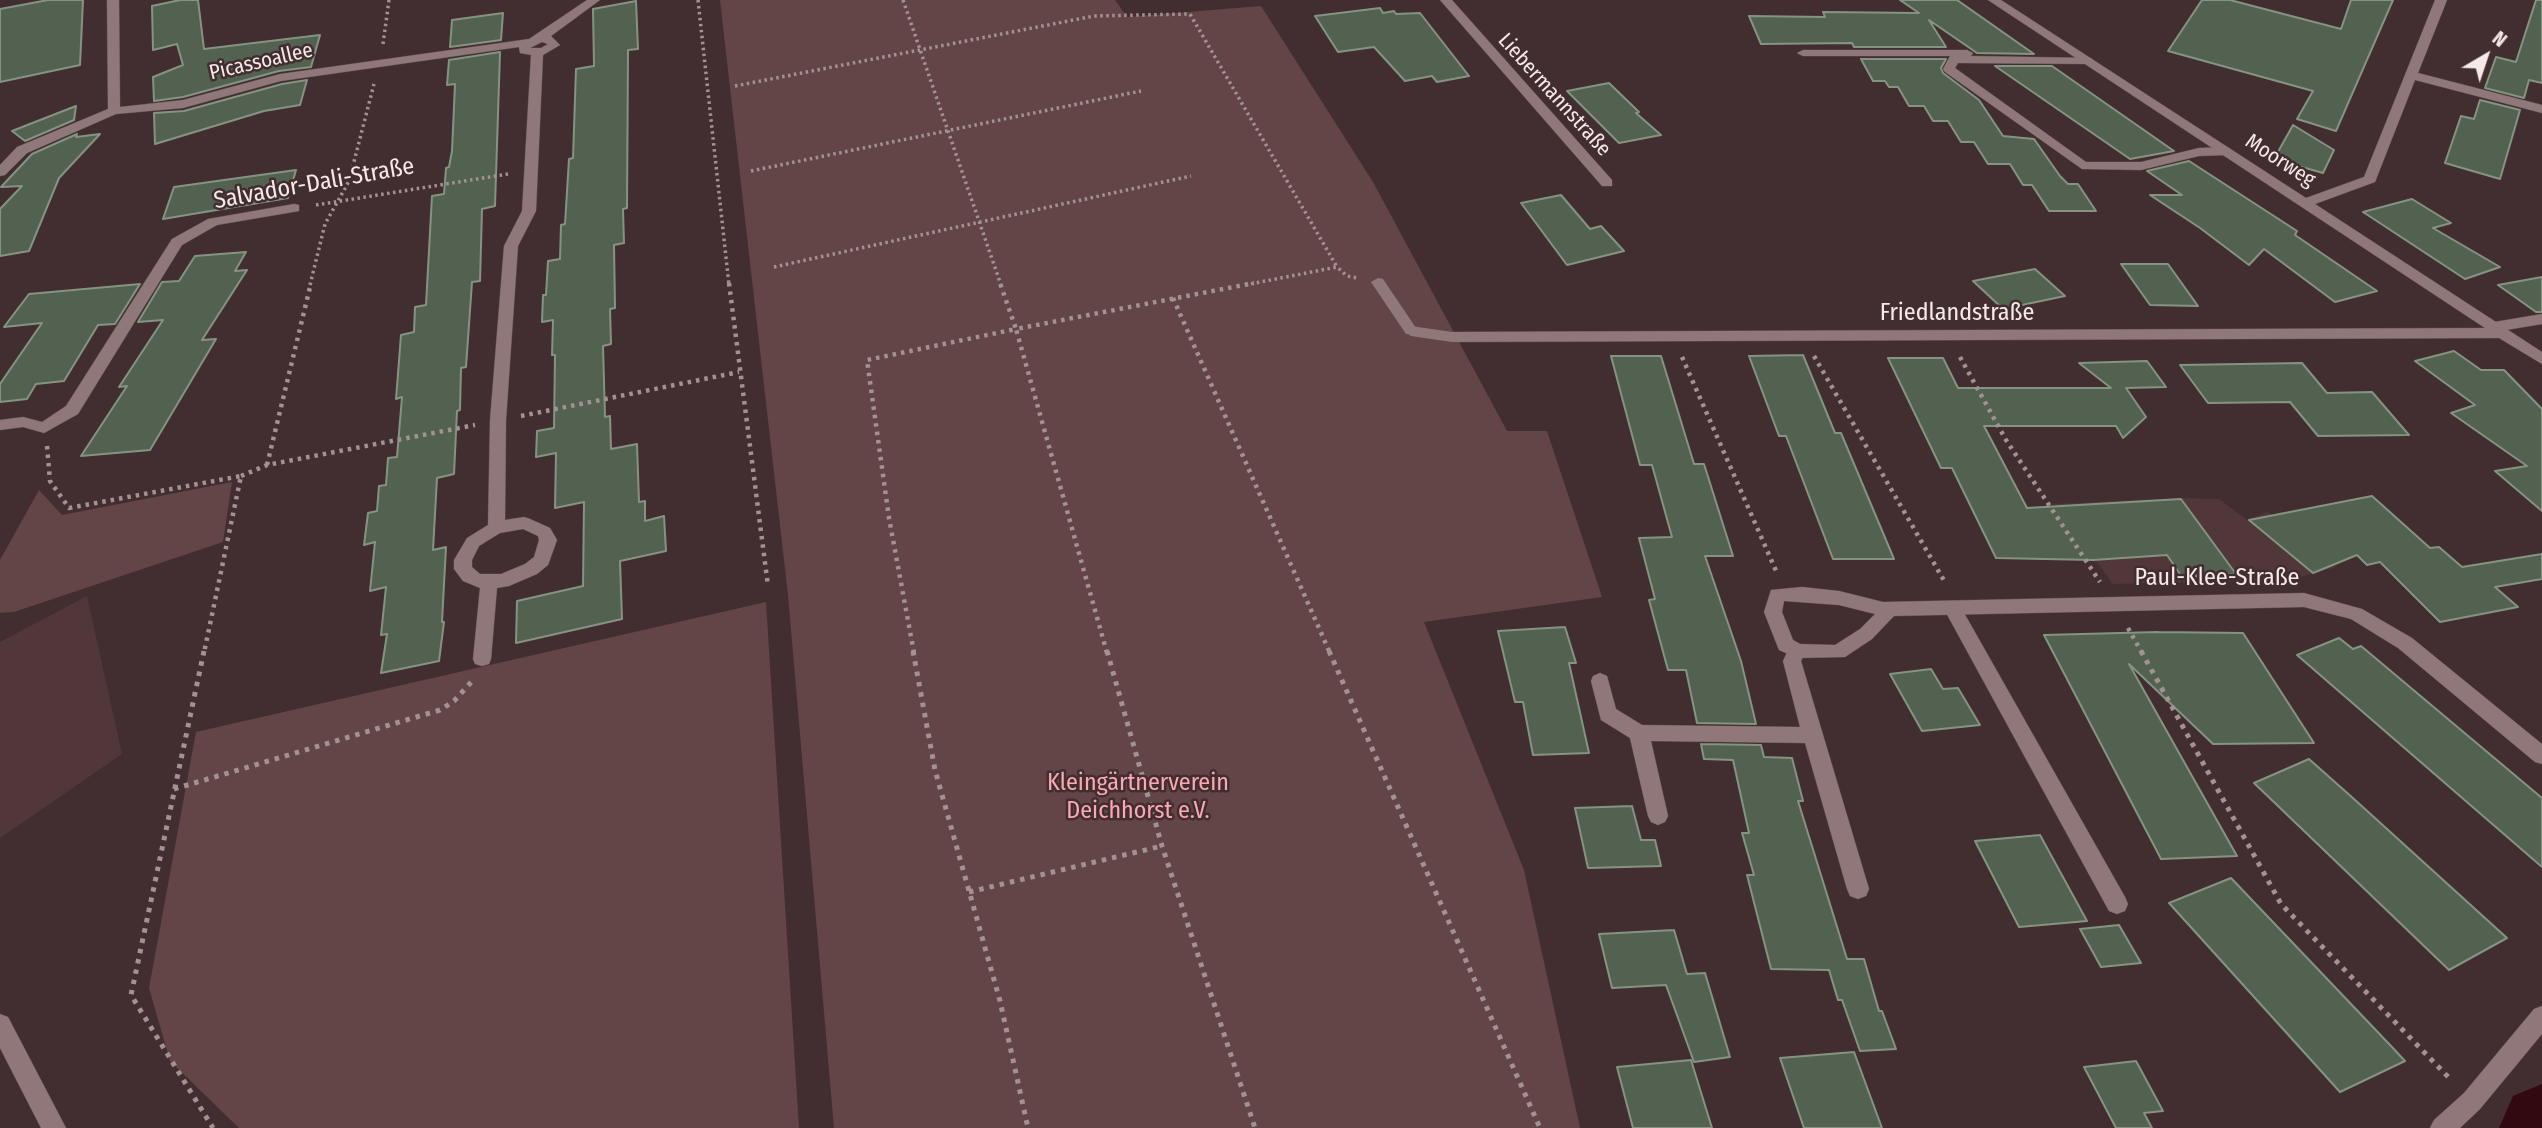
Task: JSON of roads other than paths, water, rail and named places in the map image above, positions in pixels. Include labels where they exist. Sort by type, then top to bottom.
[{"type":"street","points":[[113,0],[114,111]]},
{"type":"street","name":"Picassoallee","points":[[0,172],[22,150],[114,111],[183,104],[280,78],[387,61],[536,44],[594,0]]},
{"type":"street","name":"Liebermannstraße","points":[[1446,0],[1607,183]]},
{"type":"street","name":"Moorweg","points":[[1994,0],[2542,359]]},
{"type":"street","points":[[2306,203],[2370,179],[2441,0]]},
{"type":"street","points":[[496,528],[498,420],[511,246],[529,211],[536,44]]},
{"type":"street","points":[[1803,53],[2081,57]]},
{"type":"street","points":[[2081,57],[1954,59],[1949,69],[2082,164],[2096,167],[2141,166],[2199,152],[2227,151]]},
{"type":"street","points":[[2411,75],[2542,109]]},
{"type":"street","name":"Salvador-Dali-Straße","points":[[0,425],[23,422],[44,428],[72,410],[177,242],[213,222],[294,208]]},
{"type":"street","name":"Friedlandstraße","points":[[1378,282],[1411,331],[1452,337],[1803,337],[2499,330],[2542,319]]},
{"type":"street","points":[[510,524],[536,526],[544,532],[548,540],[547,550],[531,569],[503,581],[489,582],[469,576],[464,569],[463,560],[473,542],[496,528],[510,524]]},
{"type":"street","points":[[482,659],[489,582]]},
{"type":"street","name":"Paul-Klee-Straße","points":[[1797,651],[1786,645],[1773,612],[1777,595],[1839,598],[1884,609],[2304,600],[2356,614],[2405,643],[2542,756]]},
{"type":"street","points":[[1858,889],[1792,661],[1797,651],[1838,652],[1866,635],[1885,615],[1884,609]]},
{"type":"street","points":[[1957,609],[2117,904]]},
{"type":"street","points":[[1600,681],[1608,714],[1639,733],[1812,736]]},
{"type":"street","points":[[1639,733],[1658,816]]},
{"type":"street","points":[[2442,1128],[2472,1101],[2542,1017]]},
{"type":"street","points":[[0,1025],[54,1128]]},
{"type":"park label","name":"Kleingärtnerverein Deichhorst e.V.","points":[[1138,797]]}]
